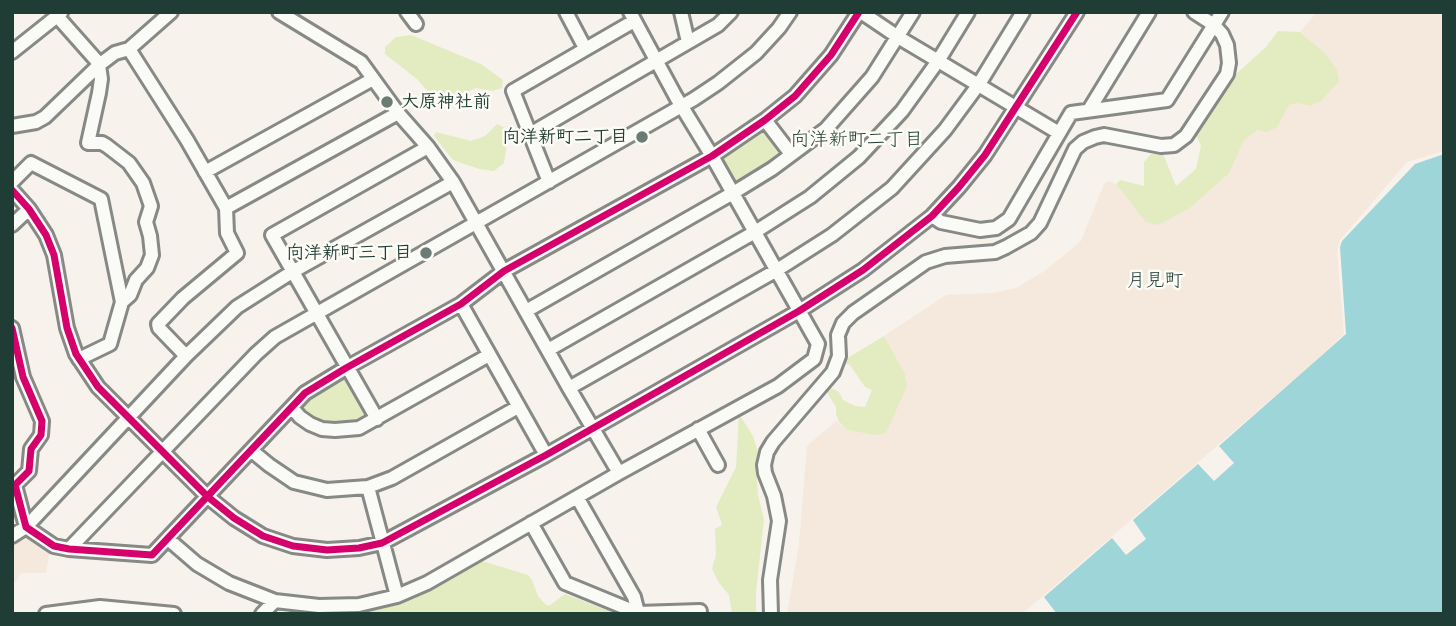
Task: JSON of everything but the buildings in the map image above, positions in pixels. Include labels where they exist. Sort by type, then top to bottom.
[{"type":"street","points":[[12,126],[36,122],[45,117],[99,65],[115,53],[129,49],[171,12]]},
{"type":"street","points":[[279,12],[361,62],[398,113],[428,147],[453,182],[619,473]]},
{"type":"street","points":[[407,12],[416,24]]},
{"type":"street","points":[[566,12],[585,48]]},
{"type":"street","points":[[681,12],[688,42]]},
{"type":"street","points":[[530,134],[718,25],[731,12]]},
{"type":"street","points":[[69,549],[161,451],[275,337],[682,106],[718,83],[756,53],[790,12]]},
{"type":"street","points":[[12,328],[23,376],[42,421],[41,435],[32,449],[29,471],[14,483],[26,527],[54,546],[152,555],[306,393],[461,304],[504,271],[712,156],[765,120],[794,96],[831,55],[860,12],[1059,133]]},
{"type":"street","points":[[526,311],[733,193],[772,169],[826,129],[872,77],[913,12]]},
{"type":"street","points":[[548,350],[755,232],[810,197],[859,157],[902,111],[938,61],[968,12]]},
{"type":"street","points":[[569,388],[777,270],[832,235],[892,188],[945,130],[979,84],[1023,12]]},
{"type":"street","points":[[12,190],[29,209],[46,235],[54,255],[67,328],[79,359],[98,387],[128,418],[208,496],[234,518],[263,536],[293,546],[327,550],[359,548],[382,543],[546,455],[799,311],[863,270],[932,216],[960,187],[1016,109],[1077,12]]},
{"type":"street","points":[[1089,110],[1149,12]]},
{"type":"street","points":[[771,614],[770,580],[779,521],[774,496],[765,473],[767,452],[833,372],[839,356],[838,335],[843,323],[853,313],[926,262],[946,256],[995,251],[1031,233],[1040,223],[1075,149],[1083,142],[1104,135],[1161,146],[1174,145],[1186,136],[1227,74],[1229,63],[1227,44],[1222,34],[1214,25],[1194,12]]},
{"type":"street","points":[[932,216],[941,222],[980,230],[996,228],[1009,219],[1071,113],[1167,100],[1222,12]]},
{"type":"street","points":[[12,52],[60,14],[99,65],[101,79],[88,143],[102,143],[129,163],[144,183],[151,206],[146,222],[152,255],[130,295],[122,302]]},
{"type":"street","points":[[168,539],[197,565],[229,583],[275,601],[319,606],[359,605],[397,596],[427,583],[778,386],[814,359],[818,344],[632,16],[513,92],[549,182]]},
{"type":"street","points":[[129,49],[187,140],[226,208],[227,233],[237,253],[183,298],[158,324],[186,356]]},
{"type":"street","points":[[205,172],[373,79]]},
{"type":"street","points":[[226,208],[398,113]]},
{"type":"street","points":[[765,120],[792,155]]},
{"type":"street","points":[[377,419],[272,236],[428,147]]},
{"type":"street","points":[[12,182],[31,163],[102,199],[122,302],[110,344],[79,359]]},
{"type":"street","points":[[12,536],[26,527],[186,356],[237,307],[292,272],[453,182]]},
{"type":"street","points":[[12,225],[29,209]]},
{"type":"street","points":[[461,304],[546,455]]},
{"type":"street","points":[[292,408],[310,424],[322,429],[359,428],[489,355]]},
{"type":"street","points":[[252,451],[294,482],[327,490],[368,487],[392,478],[518,407]]},
{"type":"street","points":[[698,429],[718,465]]},
{"type":"street","points":[[368,487],[397,596]]},
{"type":"street","points":[[577,497],[634,597],[638,613]]},
{"type":"street","points":[[531,523],[565,583],[638,613],[700,611]]},
{"type":"street","points":[[262,614],[275,601]]},
{"type":"street","points":[[46,614],[100,607],[174,614]]},
{"type":"shaded area","points":[[1317,12],[1444,12],[1444,151],[1407,162],[1340,240],[1337,252],[1344,334],[1022,614],[787,614],[799,545],[807,446],[836,421],[848,430],[907,379],[884,336],[946,295],[994,293],[1016,288],[1046,270],[1081,241],[1104,184],[1110,181],[1116,184],[1147,222],[1155,225],[1238,151],[1243,140],[1289,105],[1298,103],[1310,106],[1324,52],[1300,32]]},
{"type":"shaded area","points":[[31,536],[49,554],[46,573],[21,573],[15,583],[12,583],[12,542]]},
{"type":"green space","points":[[1278,31],[1300,32],[1324,52],[1337,70],[1339,81],[1321,101],[1310,106],[1298,103],[1289,105],[1277,127],[1267,132],[1257,130],[1244,140],[1229,173],[1191,207],[1162,223],[1155,225],[1146,222],[1116,184],[1120,180],[1144,186],[1144,162],[1151,154],[1163,154],[1176,186],[1196,169],[1201,146],[1196,135],[1235,75],[1266,47]]},
{"type":"green space","points":[[411,35],[481,64],[503,80],[502,88],[492,91],[476,88],[455,97],[432,96],[418,80],[385,54],[385,47],[396,37]]},
{"type":"green space","points":[[497,124],[505,128],[507,144],[504,163],[494,171],[453,160],[434,136],[436,132],[471,141],[485,136]]},
{"type":"green space","points":[[764,128],[785,155],[738,185],[732,183],[719,160],[720,155]]},
{"type":"green space","points":[[884,336],[905,374],[907,386],[886,433],[875,435],[848,430],[839,422],[836,407],[825,389],[827,386],[839,392],[843,400],[865,407],[872,390],[865,387],[850,365],[841,362]]},
{"type":"green space","points":[[346,375],[368,413],[367,419],[336,427],[311,419],[300,410],[299,405],[313,392]]},
{"type":"green space","points":[[739,414],[753,436],[758,452],[758,495],[764,520],[756,614],[732,614],[729,595],[712,569],[716,555],[715,529],[722,525],[716,507],[736,467]]},
{"type":"green space","points":[[482,561],[528,575],[538,596],[549,606],[565,594],[617,614],[350,614],[400,604]]},
{"type":"water","points":[[1444,154],[1444,614],[1057,614],[1044,597],[1112,538],[1126,555],[1146,539],[1133,520],[1198,464],[1214,481],[1234,463],[1219,446],[1346,334],[1340,247],[1342,241],[1415,164]]},
{"type":"cycle path","points":[[12,328],[23,377],[42,421],[41,435],[31,449],[29,471],[15,485],[26,527],[54,546],[152,555],[305,393],[461,304],[504,271],[712,156],[765,120],[795,96],[831,55],[859,12]]},
{"type":"cycle path","points":[[12,190],[29,209],[46,235],[54,255],[67,328],[76,354],[98,387],[208,497],[263,536],[293,546],[327,550],[359,548],[382,543],[546,455],[799,311],[863,270],[932,216],[959,187],[985,155],[1077,12]]},
{"type":"place","name":"大原神社前","points":[[387,102]]},
{"type":"place","name":"向洋新町二丁目","points":[[642,137]]},
{"type":"place","name":"向洋新町三丁目","points":[[426,253]]},
{"type":"district","name":"向洋新町二丁目","points":[[857,140]]},
{"type":"district","name":"月見町","points":[[1155,281]]}]
